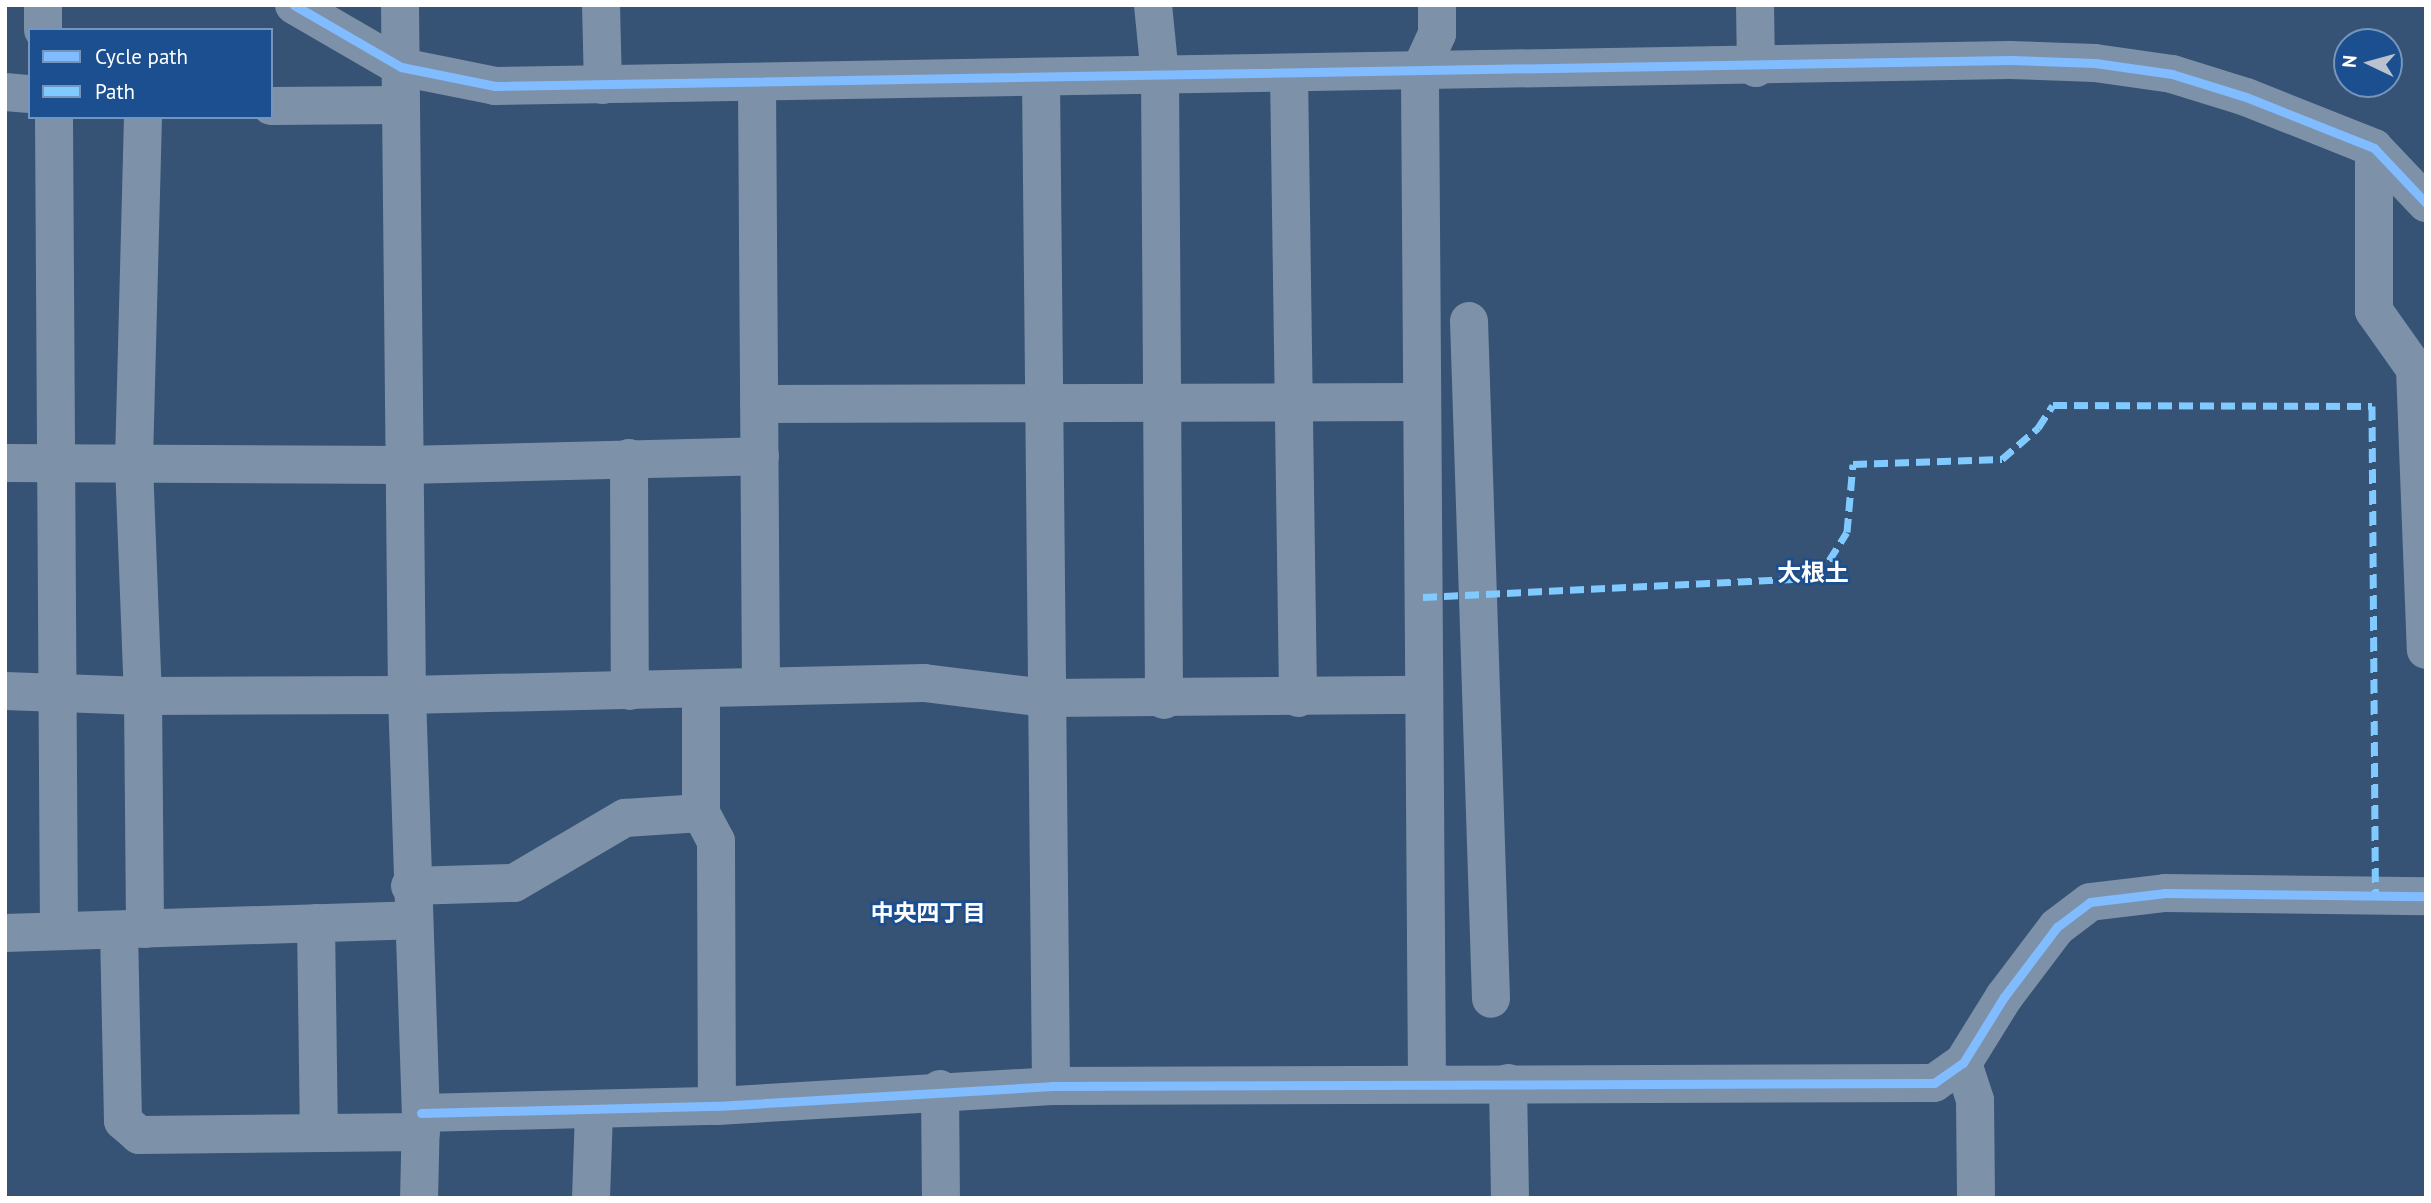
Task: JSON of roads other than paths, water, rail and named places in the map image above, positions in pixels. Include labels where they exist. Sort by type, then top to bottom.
[{"type":"street","points":[[43,5],[43,28]]},
{"type":"street","points":[[294,5],[401,67],[495,86],[1756,68],[2010,60],[2095,63],[2172,74],[2246,97],[2374,148],[2426,203]]},
{"type":"street","points":[[400,5],[407,695],[421,1123],[419,1198]]},
{"type":"street","points":[[601,5],[603,85]]},
{"type":"street","points":[[1153,5],[1160,75],[1164,700]]},
{"type":"street","points":[[1427,1083],[1420,71],[1437,34],[1437,5]]},
{"type":"street","points":[[1755,5],[1756,68]]},
{"type":"street","points":[[1289,73],[1298,698]]},
{"type":"street","points":[[1041,79],[1051,1086]]},
{"type":"street","points":[[757,84],[761,686]]},
{"type":"street","points":[[5,92],[28,94]]},
{"type":"street","points":[[273,106],[401,105]]},
{"type":"street","points":[[54,119],[55,691],[59,931]]},
{"type":"street","points":[[143,119],[134,464],[143,696],[123,1121],[139,1135],[319,1132],[940,1089],[1427,1083],[1934,1083],[1963,1063],[2004,997],[2057,928],[2090,902],[2165,893],[2426,896]]},
{"type":"street","points":[[2374,148],[2374,311],[2415,369],[2426,650]]},
{"type":"street","points":[[1469,321],[1491,999]]},
{"type":"street","points":[[759,404],[1422,402]]},
{"type":"street","points":[[5,463],[404,465],[760,456]]},
{"type":"street","points":[[629,458],[631,691]]},
{"type":"street","points":[[5,691],[143,696],[407,695],[924,683],[1047,698],[1164,700],[1424,695]]},
{"type":"street","points":[[702,690],[701,813],[716,841],[717,1106]]},
{"type":"street","points":[[5,933],[316,923],[513,883],[625,818],[701,813]]},
{"type":"street","points":[[316,923],[319,1132]]},
{"type":"street","points":[[1963,1063],[1975,1100],[1976,1198]]},
{"type":"street","points":[[1508,1083],[1510,1198]]},
{"type":"street","points":[[940,1089],[940,1198]]},
{"type":"street","points":[[591,1198],[594,1111]]},
{"type":"district","name":"大根土","points":[[1813,573]]},
{"type":"district","name":"中央四丁目","points":[[928,913]]}]
